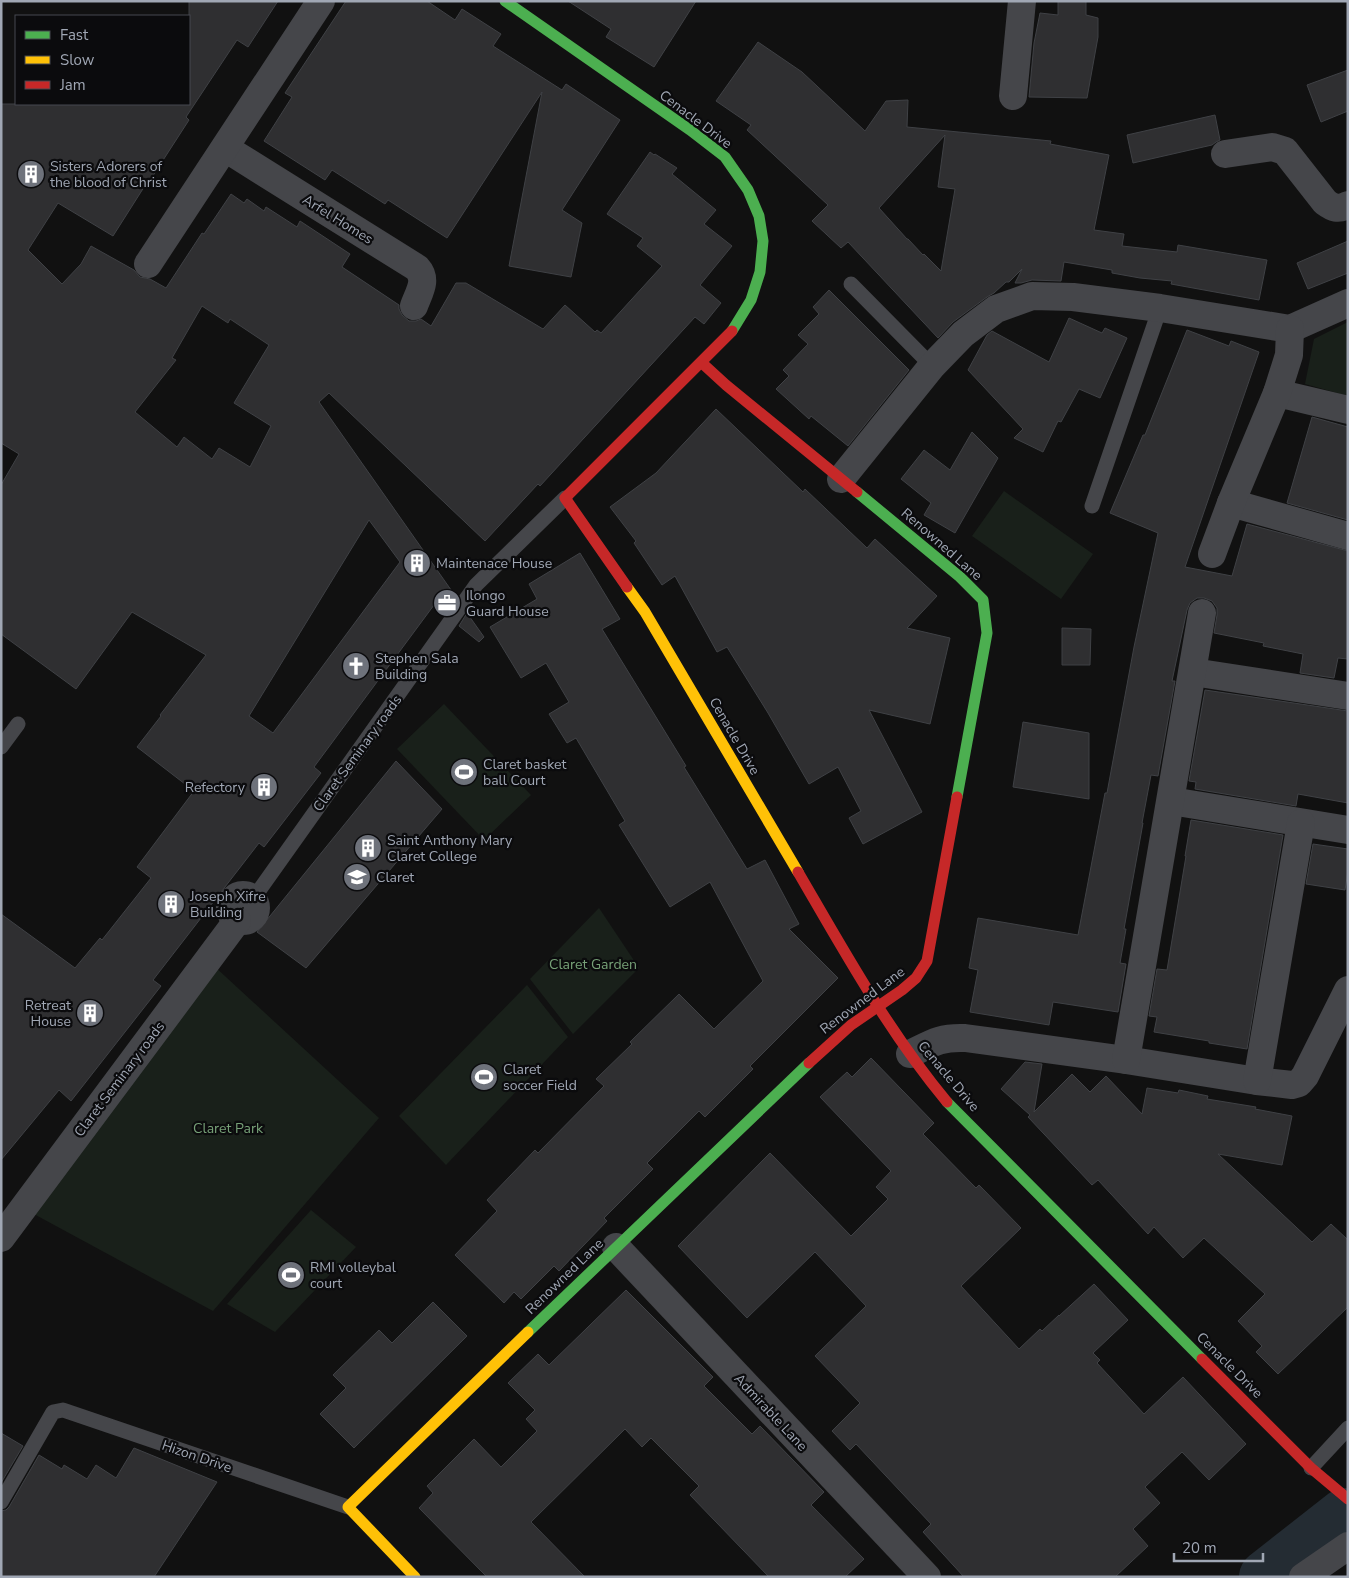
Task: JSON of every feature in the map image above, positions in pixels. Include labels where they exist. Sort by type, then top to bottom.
[{"type":"street","points":[[148,264],[321,1]]},
{"type":"street","name":"Cenacle Drive","points":[[505,1],[725,157],[748,190],[759,216],[763,241],[760,272],[751,300],[732,333],[565,498],[645,612],[876,1006],[946,1101],[1311,1468],[1348,1499]]},
{"type":"street","points":[[1013,96],[1022,1]]},
{"type":"street","name":"Arfel Homes","points":[[225,148],[417,268],[421,272],[423,280],[414,306]]},
{"type":"street","points":[[1226,154],[1272,148],[1285,151],[1325,202],[1333,208],[1342,208],[1348,205]]},
{"type":"street","points":[[841,479],[932,366],[963,334],[996,309],[1032,296],[1073,297],[1160,308],[1290,329],[1348,303]]},
{"type":"street","points":[[1212,554],[1277,393],[1289,355],[1290,329]]},
{"type":"street","name":"Renowned Lane","points":[[348,1507],[822,1050],[876,1006],[902,990],[916,978],[927,961],[987,633],[983,600],[960,577],[726,385],[702,363]]},
{"type":"street","points":[[1277,393],[1348,410]]},
{"type":"street","points":[[1231,503],[1348,536]]},
{"type":"street","points":[[1126,1060],[1202,613]]},
{"type":"street","points":[[1193,672],[1348,696]]},
{"type":"street","points":[[1171,801],[1348,830]]},
{"type":"street","points":[[1257,1082],[1301,823]]},
{"type":"street","name":"Claret Seminary roads","points":[[1,1238],[237,921],[230,912],[232,900],[236,896],[242,895],[252,899]]},
{"type":"street","points":[[910,1054],[949,1037],[965,1038],[1126,1060],[1257,1082],[1292,1085],[1299,1083],[1305,1076],[1348,990]]},
{"type":"street","name":"Admirable Lane","points":[[616,1247],[927,1577]]},
{"type":"street","name":"Hizon Drive","points":[[348,1507],[415,1577]]},
{"type":"street","points":[[1303,1577],[1348,1546]]},
{"type":"lane","points":[[851,284],[932,366]]},
{"type":"lane","points":[[1092,506],[1160,308]]},
{"type":"lane","name":"Claret Seminary roads","points":[[252,899],[476,585],[565,498]]},
{"type":"lane","points":[[1,747],[18,724]]},
{"type":"lane","name":"Hizon Drive","points":[[1,1502],[53,1412],[63,1410],[348,1507]]},
{"type":"lane","points":[[1311,1468],[1348,1428]]},
{"type":"green space","points":[[1348,322],[1348,396],[1305,384],[1314,339]]},
{"type":"green space","points":[[1004,491],[1093,554],[1061,599],[972,536]]},
{"type":"green space","name":"Claret basket ball Court","points":[[444,704],[531,795],[484,840],[397,749]]},
{"type":"green space","name":"Claret Garden","points":[[599,908],[639,968],[573,1034],[530,979]]},
{"type":"green space","name":"Claret Park","points":[[213,965],[379,1118],[213,1311],[32,1213]]},
{"type":"green space","name":"Claret soccer Field","points":[[527,985],[568,1037],[446,1165],[399,1116]]},
{"type":"green space","name":"RMI volleybal court","points":[[311,1210],[356,1247],[275,1332],[227,1304]]},
{"type":"building","points":[[189,1],[278,1],[248,47],[237,40],[186,117],[189,120],[113,236],[58,203],[28,250],[62,284],[81,264],[91,246],[134,270],[140,277],[150,279],[166,288],[202,233],[204,234],[231,194],[244,203],[247,199],[264,211],[266,207],[297,227],[300,221],[350,254],[342,267],[399,305],[402,315],[409,321],[421,319],[431,326],[456,283],[466,283],[543,329],[565,305],[595,332],[597,330],[601,333],[662,266],[637,246],[643,238],[607,214],[650,152],[677,168],[672,174],[716,210],[704,224],[732,246],[700,285],[721,303],[704,324],[695,317],[540,486],[538,484],[485,541],[329,393],[319,402],[456,597],[444,614],[434,605],[314,767],[321,773],[264,847],[259,843],[153,980],[161,986],[71,1101],[59,1090],[1,1160],[1,914],[75,968],[100,938],[102,940],[151,878],[137,867],[194,791],[137,747],[206,655],[132,612],[76,689],[1,634],[1,485],[19,454],[1,443],[1,104],[190,105]],"holes":[[[202,306],[228,323],[230,319],[269,345],[234,403],[271,426],[250,467],[219,448],[212,459],[184,437],[177,447],[135,412],[176,360],[172,358]],[[369,520],[400,562],[273,733],[249,716]]]},
{"type":"building","points":[[346,1],[427,1],[455,20],[462,9],[501,34],[493,46],[562,90],[566,84],[620,120],[562,210],[582,223],[571,277],[509,266],[542,92],[447,238],[388,200],[385,204],[332,170],[325,180],[264,141],[292,97],[285,93]]},
{"type":"building","points":[[568,1],[696,1],[654,67],[606,37],[611,29]]},
{"type":"building","points":[[1058,1],[1086,1],[1086,15],[1098,18],[1098,37],[1087,98],[1029,97],[1034,43],[1040,13],[1058,15]]},
{"type":"building","points":[[758,42],[802,72],[865,131],[886,101],[908,100],[907,127],[1051,141],[1050,144],[1109,155],[1094,230],[1124,234],[1122,246],[1177,252],[1178,245],[1267,260],[1259,300],[1171,284],[1172,281],[1140,278],[1112,273],[1112,270],[1064,262],[1061,281],[1032,280],[1015,283],[1022,269],[1009,282],[1006,282],[994,293],[953,322],[938,338],[848,242],[841,248],[812,221],[828,205],[747,130],[751,125],[716,101]],"holes":[[[945,135],[938,187],[955,189],[941,271],[907,239],[879,208]]]},
{"type":"building","points":[[1348,70],[1348,111],[1321,122],[1307,85]]},
{"type":"building","points":[[1215,115],[1220,140],[1212,145],[1133,163],[1127,135]]},
{"type":"building","points":[[1348,241],[1348,273],[1308,289],[1297,263]]},
{"type":"building","points":[[829,290],[909,370],[848,446],[811,416],[809,419],[776,389],[789,376],[783,370],[808,344],[798,335],[819,314],[813,307]]},
{"type":"building","points":[[1069,318],[1102,333],[1105,328],[1127,338],[1100,398],[1079,389],[1061,422],[1058,421],[1043,452],[1014,438],[1023,429],[968,370],[987,335],[992,331],[1049,362]]},
{"type":"building","points":[[1187,330],[1229,346],[1231,341],[1259,352],[1185,567],[1232,576],[1247,524],[1348,551],[1348,659],[1338,658],[1334,678],[1300,673],[1303,654],[1263,646],[1264,643],[1214,633],[1217,608],[1212,601],[1197,598],[1190,603],[1172,681],[1175,681],[1158,776],[1151,775],[1142,823],[1124,929],[1126,929],[1120,963],[1126,964],[1118,1012],[1053,1002],[1049,1025],[970,1012],[978,970],[969,968],[978,918],[1078,935],[1158,533],[1110,513],[1143,435],[1145,435]]},
{"type":"building","points":[[716,409],[803,492],[805,489],[867,548],[875,539],[937,596],[907,628],[950,638],[930,724],[869,710],[922,812],[863,844],[849,818],[861,811],[838,767],[809,784],[727,647],[717,652],[675,576],[662,585],[634,543],[636,541],[610,507],[656,473]]},
{"type":"building","points":[[1312,417],[1348,427],[1348,520],[1287,503]]},
{"type":"building","points":[[972,432],[998,458],[955,533],[924,515],[931,503],[901,479],[924,450],[950,470]]},
{"type":"building","points":[[580,553],[620,619],[602,629],[686,766],[684,767],[747,869],[765,860],[799,924],[789,929],[838,978],[750,1066],[753,1069],[705,1117],[699,1111],[647,1163],[653,1169],[604,1218],[607,1221],[559,1271],[554,1266],[521,1299],[514,1292],[504,1303],[455,1255],[497,1211],[487,1200],[535,1150],[538,1153],[604,1086],[596,1079],[632,1044],[630,1042],[679,994],[714,1029],[763,981],[710,882],[670,907],[619,825],[625,821],[576,738],[567,743],[549,714],[569,702],[546,663],[521,678],[490,627],[537,599],[529,584]]},
{"type":"building","points":[[467,613],[484,637],[479,642],[459,626]]},
{"type":"building","points":[[1062,628],[1091,629],[1090,665],[1062,665]]},
{"type":"building","points":[[1205,690],[1348,711],[1348,803],[1298,794],[1296,806],[1195,789],[1196,782],[1189,781]]},
{"type":"building","points":[[1023,722],[1089,733],[1089,799],[1013,787]]},
{"type":"building","name":"Saint Anthony Mary Claret College","points":[[396,761],[442,809],[306,968],[257,932]]},
{"type":"building","points":[[1191,820],[1283,835],[1247,1049],[1154,1032],[1157,1017],[1149,1016],[1157,969],[1167,970]]},
{"type":"building","points":[[1313,844],[1348,849],[1348,871],[1345,890],[1306,884]]},
{"type":"building","points":[[871,1058],[934,1123],[923,1134],[976,1188],[979,1185],[1021,1228],[961,1286],[1019,1349],[1094,1284],[1128,1320],[1093,1353],[1100,1360],[1097,1363],[1144,1414],[1183,1377],[1246,1444],[1209,1480],[1182,1452],[1145,1487],[1160,1503],[1133,1529],[1148,1546],[1115,1577],[964,1577],[923,1532],[931,1524],[856,1444],[850,1450],[832,1431],[860,1403],[815,1356],[866,1306],[815,1252],[747,1318],[678,1246],[770,1153],[851,1236],[888,1199],[876,1187],[891,1171],[820,1097],[847,1072],[852,1077]]},
{"type":"building","points":[[1025,1062],[1042,1064],[1034,1112],[1072,1074],[1090,1092],[1106,1076],[1142,1114],[1147,1088],[1178,1093],[1179,1090],[1208,1096],[1207,1099],[1256,1107],[1255,1109],[1292,1116],[1282,1165],[1218,1154],[1312,1242],[1331,1224],[1348,1240],[1348,1307],[1278,1374],[1256,1352],[1262,1346],[1238,1321],[1265,1294],[1204,1238],[1183,1258],[1154,1227],[1148,1234],[1098,1180],[1092,1185],[1028,1117],[1030,1115],[1001,1089]]},
{"type":"building","points":[[626,1290],[713,1377],[704,1386],[752,1434],[760,1426],[824,1492],[811,1505],[864,1559],[845,1577],[769,1577],[690,1495],[699,1486],[651,1438],[642,1447],[625,1429],[531,1522],[585,1577],[487,1577],[419,1508],[433,1493],[427,1486],[474,1439],[501,1467],[537,1431],[526,1419],[535,1410],[508,1383],[538,1354],[549,1365]]},
{"type":"building","points":[[433,1302],[467,1336],[354,1448],[320,1414],[346,1388],[333,1375],[379,1330],[392,1343]]},
{"type":"building","points":[[1,1433],[23,1446],[1,1483]]},
{"type":"building","points":[[134,1448],[217,1482],[154,1577],[1,1577],[1,1511],[9,1507],[39,1455],[62,1469],[64,1465],[87,1479],[96,1465],[116,1478]]},
{"type":"waterway","points":[[1266,1577],[1345,1515]]},
{"type":"traffic: fast","points":[[505,1],[690,130],[725,157],[748,190],[759,216],[763,241],[760,272],[751,300],[732,331]]},
{"type":"traffic: fast","points":[[857,492],[960,577],[983,600],[987,633],[957,797]]},
{"type":"traffic: fast","points":[[528,1332],[809,1063]]},
{"type":"traffic: fast","points":[[947,1102],[1202,1359]]},
{"type":"traffic: slow","points":[[627,587],[645,612],[798,872]]},
{"type":"traffic: slow","points":[[415,1577],[348,1507],[528,1332]]},
{"type":"traffic: jam","points":[[627,587],[565,498],[732,331]]},
{"type":"traffic: jam","points":[[702,363],[726,385],[857,492]]},
{"type":"traffic: jam","points":[[809,1063],[851,1025],[902,990],[916,978],[927,961],[957,797]]},
{"type":"traffic: jam","points":[[798,872],[886,1019],[947,1102]]},
{"type":"traffic: jam","points":[[1202,1359],[1311,1468],[1348,1499]]},
{"type":"place","name":"Sisters Adorers of the blood of Christ","points":[[31,174]]},
{"type":"place","name":"Maintenace House","points":[[417,563]]},
{"type":"place","name":"Ilongo Guard House","points":[[447,603]]},
{"type":"place","name":"Stephen Sala Building","points":[[356,666]]},
{"type":"place","name":"Claret basket ball Court","points":[[464,772]]},
{"type":"place","name":"Refectory","points":[[264,787]]},
{"type":"place","name":"Saint Anthony Mary Claret College","points":[[368,848]]},
{"type":"place","name":"Claret","points":[[357,877]]},
{"type":"place","name":"Joseph Xifre Building","points":[[171,904]]},
{"type":"place","name":"Retreat House","points":[[90,1013]]},
{"type":"place","name":"Claret soccer Field","points":[[484,1077]]},
{"type":"place","name":"RMI volleybal court","points":[[291,1275]]}]
